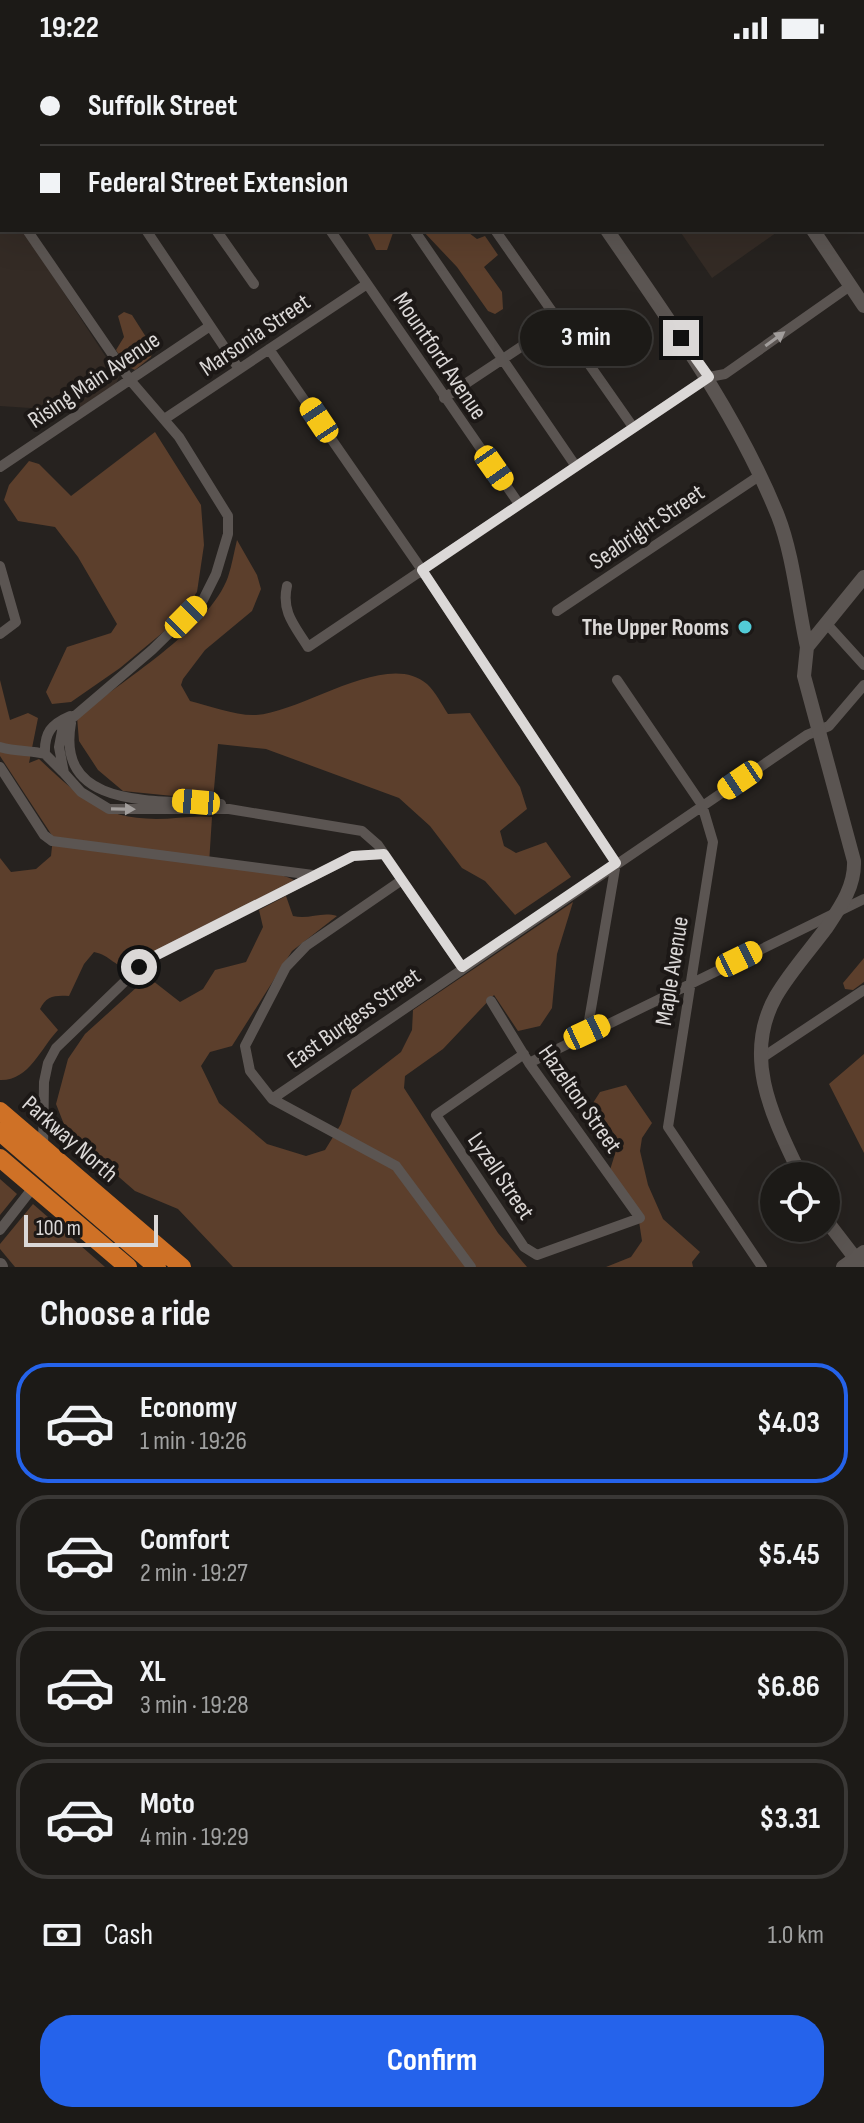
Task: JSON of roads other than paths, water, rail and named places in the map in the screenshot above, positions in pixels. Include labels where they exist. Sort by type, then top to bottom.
[{"type":"highway","name":"Parkway North","points":[[0,1111],[20,1138],[58,1172],[182,1267]]},
{"type":"highway","points":[[0,1132],[20,1138]]},
{"type":"highway","points":[[5,1162],[128,1267]]},
{"type":"highway","points":[[58,1172],[157,1267]]},
{"type":"main road","points":[[608,232],[709,377],[779,519],[807,647],[804,676],[854,861],[855,878],[839,910],[777,994],[763,1030],[760,1059],[769,1108],[794,1162]]},
{"type":"main road","points":[[814,232],[864,306]]},
{"type":"main road","points":[[807,647],[864,577]]},
{"type":"main road","points":[[840,1239],[856,1261]]},
{"type":"street","points":[[147,232],[239,369]]},
{"type":"street","points":[[217,232],[254,284]]},
{"type":"street","name":"Mountford Avenue","points":[[331,232],[519,504]]},
{"type":"street","points":[[415,232],[575,465]]},
{"type":"street","points":[[496,232],[633,427]]},
{"type":"street","points":[[30,233],[148,405],[166,418],[228,516],[228,534],[216,574],[203,600],[152,650],[72,715],[50,728],[45,754]]},
{"type":"street","name":"Marsonia Street","points":[[166,418],[367,284]]},
{"type":"street","points":[[287,586],[284,601],[286,613],[308,647],[709,377],[725,374],[850,286]]},
{"type":"street","points":[[444,398],[560,321]]},
{"type":"street","name":"Rising Main Avenue","points":[[0,467],[210,326]]},
{"type":"street","points":[[269,349],[422,570],[616,863],[587,1032]]},
{"type":"street","name":"Seabright Street","points":[[557,611],[759,476]]},
{"type":"street","points":[[0,566],[16,622],[0,634]]},
{"type":"street","points":[[826,623],[864,665]]},
{"type":"street","name":"Maple Avenue","points":[[617,680],[702,805],[713,842],[668,1127],[762,1267]]},
{"type":"street","name":"East Burgess Street","points":[[272,1099],[702,805],[818,730],[829,726],[864,685]]},
{"type":"street","points":[[64,773],[59,747],[63,726],[72,715]]},
{"type":"street","points":[[72,715],[67,742],[74,769],[88,785],[112,794],[221,804],[229,809]]},
{"type":"street","points":[[0,747],[24,755],[34,751],[45,754],[81,792],[109,809],[229,809],[356,828],[374,839],[462,967]]},
{"type":"street","points":[[0,767],[44,835],[52,841],[313,875]]},
{"type":"street","points":[[0,1230],[29,1197],[40,1174],[44,1082],[48,1063],[56,1048],[147,960],[353,856],[384,854]]},
{"type":"street","points":[[402,880],[295,955],[245,1046],[250,1071],[272,1099],[387,1161],[403,1173],[471,1267]]},
{"type":"street","points":[[526,1058],[587,1032],[864,899]]},
{"type":"street","points":[[760,1059],[864,990]]},
{"type":"street","name":"Hazelton Street","points":[[491,1001],[526,1058],[640,1218],[537,1255]]},
{"type":"street","name":"Lyzell Street","points":[[526,1058],[436,1115],[524,1247],[537,1255]]},
{"type":"place","name":"The Upper Rooms","points":[[745,627]]}]
